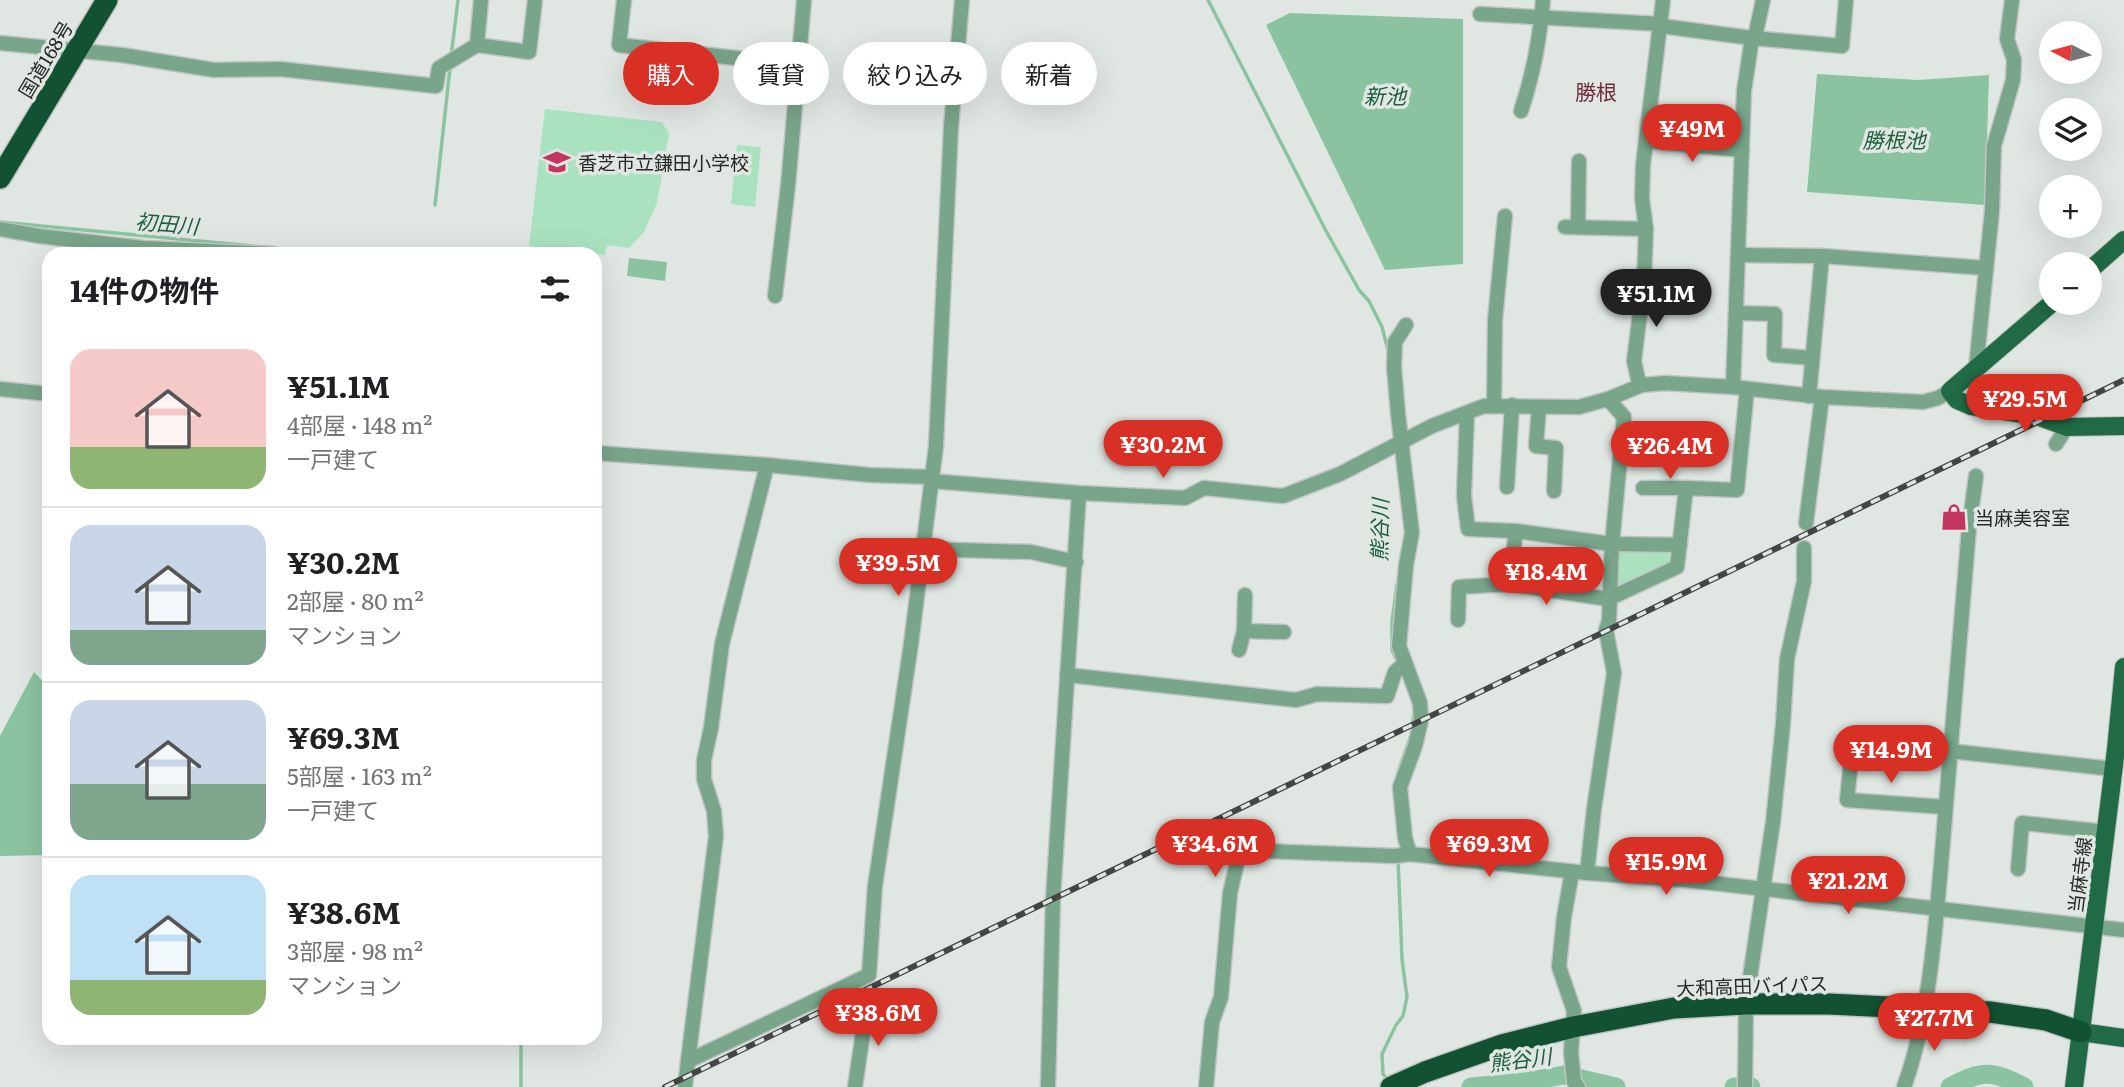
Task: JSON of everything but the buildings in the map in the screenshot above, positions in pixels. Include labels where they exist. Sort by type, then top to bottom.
[{"type":"highway","name":"国道168号","points":[[0,178],[107,0]]},
{"type":"highway","name":"大和高田バイパス","points":[[1391,1087],[1424,1078],[1502,1045],[1573,1027],[1674,1008],[1746,1004],[1829,1004],[1990,1012],[2046,1020],[2081,1031]]},
{"type":"main road","points":[[2102,259],[2124,240]]},
{"type":"main road","points":[[2039,314],[1950,391],[1956,400],[1971,406],[2037,416],[2067,426],[2124,426]]},
{"type":"main road","name":"当麻寺線","points":[[2074,1087],[2124,667]]},
{"type":"main road","points":[[2081,1031],[2124,1038]]},
{"type":"street","points":[[477,46],[481,0]]},
{"type":"street","points":[[0,43],[122,55],[214,70],[280,69],[436,86],[439,68],[477,46],[529,52],[535,0]]},
{"type":"street","points":[[624,0],[620,46],[733,58]]},
{"type":"street","points":[[801,42],[804,0]]},
{"type":"street","points":[[688,1061],[869,975],[875,886],[911,644],[936,446],[951,127],[962,0]]},
{"type":"street","points":[[1521,111],[1530,84],[1543,0]]},
{"type":"street","points":[[1642,386],[1634,361],[1644,281],[1646,229],[1642,198],[1663,0]]},
{"type":"street","points":[[1643,488],[1737,490],[1740,388],[1736,313],[1744,91],[1753,37],[1763,0]]},
{"type":"street","points":[[1480,15],[1661,25],[1842,46],[1846,0]]},
{"type":"street","points":[[1976,368],[1992,211],[1994,146],[2013,80],[2014,60],[2007,39],[2012,0]]},
{"type":"street","points":[[775,296],[795,105]]},
{"type":"street","points":[[1646,141],[1742,150]]},
{"type":"street","points":[[1579,161],[1572,227],[1646,229]]},
{"type":"street","points":[[1494,405],[1495,320],[1505,216]]},
{"type":"street","points":[[0,229],[134,247]]},
{"type":"street","points":[[1739,255],[1822,256],[1986,268]]},
{"type":"street","points":[[1806,523],[1815,397],[1812,358],[1822,256]]},
{"type":"street","points":[[1736,313],[1776,314],[1774,355],[1812,358]]},
{"type":"street","points":[[1402,855],[1405,838],[1399,787],[1415,746],[1421,721],[1420,703],[1400,668],[1399,646],[1406,565],[1412,533],[1395,444],[1394,367],[1395,342],[1406,325]]},
{"type":"street","points":[[602,453],[767,465],[1079,493],[1185,498],[1204,488],[1283,496],[1340,474],[1432,426],[1484,406],[1579,407],[1642,386],[1665,383],[1815,397],[1923,402],[1950,391]]},
{"type":"street","points":[[0,389],[42,393]]},
{"type":"street","points":[[1578,1087],[1574,1082],[1572,1052],[1574,1011],[1559,967],[1564,916],[1579,872],[1597,784],[1614,673],[1606,630],[1609,621],[1612,544],[1624,417],[1608,399]]},
{"type":"street","points":[[1507,487],[1512,405]]},
{"type":"street","points":[[1539,407],[1536,446],[1556,448],[1554,491]]},
{"type":"street","points":[[1467,413],[1464,496],[1468,529],[1516,531],[1612,544],[1680,545]]},
{"type":"street","points":[[2056,444],[2067,426]]},
{"type":"street","points":[[685,1087],[716,836],[704,760],[715,704],[722,644],[767,465]]},
{"type":"street","points":[[1904,1087],[1922,1029],[1937,908],[1968,541],[1976,476]]},
{"type":"street","points":[[1458,620],[1459,587],[1509,584],[1608,599],[1677,567],[1686,488]]},
{"type":"street","points":[[1048,1087],[1053,898],[1079,493]]},
{"type":"street","points":[[1509,584],[1516,531]]},
{"type":"street","points":[[924,548],[1031,552],[1076,562]]},
{"type":"street","points":[[1745,1084],[1746,1004],[1778,776],[1787,659],[1804,581],[1804,548]]},
{"type":"street","points":[[1239,650],[1244,631],[1245,595]]},
{"type":"street","points":[[1244,631],[1284,632]]},
{"type":"street","points":[[1067,675],[1296,700],[1317,694],[1387,696],[1400,668]]},
{"type":"street","points":[[1852,751],[1847,800],[1945,807]]},
{"type":"street","points":[[1950,751],[2113,769]]},
{"type":"street","points":[[2018,869],[2022,823],[2106,832]]},
{"type":"street","points":[[1206,1087],[1212,1022],[1221,997],[1230,893],[1240,850],[1402,855],[1685,880],[2124,930]]},
{"type":"street","points":[[855,1087],[867,1005]]},
{"type":"shaded area","points":[[545,109],[662,122],[669,134],[657,203],[644,232],[629,248],[607,245],[605,255],[602,255],[602,247],[529,246]]},
{"type":"shaded area","points":[[737,145],[761,147],[755,207],[731,204]]},
{"type":"shaded area","points":[[1617,547],[1664,551],[1672,556],[1672,564],[1620,590],[1616,586]]},
{"type":"water","name":"新池","points":[[1290,13],[1463,19],[1463,264],[1385,270],[1266,25]]},
{"type":"water","name":"勝根池","points":[[1817,74],[1918,80],[1989,75],[1985,205],[1807,192]]},
{"type":"water","points":[[629,258],[667,262],[665,281],[627,276]]},
{"type":"water","points":[[34,672],[42,681],[42,855],[0,856],[0,736]]},
{"type":"waterway","points":[[451,57],[458,0]]},
{"type":"waterway","name":"熊谷川","points":[[1208,0],[1325,229],[1359,290],[1369,301],[1382,327],[1388,350]]},
{"type":"waterway","points":[[435,205],[450,68]]},
{"type":"waterway","name":"初田川","points":[[0,222],[252,246]]},
{"type":"waterway","name":"熊谷川","points":[[1397,584],[1392,622],[1392,650],[1399,665]]},
{"type":"waterway","name":"熊谷川","points":[[1398,772],[1411,735],[1414,712]]},
{"type":"waterway","name":"熊谷川","points":[[1388,1080],[1383,1074],[1382,1054],[1403,1016],[1407,997],[1402,959],[1398,858]]},
{"type":"waterway","name":"初田川","points":[[521,1045],[521,1087]]},
{"type":"waterway","name":"熊谷川","points":[[1950,1087],[1971,1077],[1987,1074],[2003,1077],[2024,1087]]},
{"type":"waterway","name":"熊谷川","points":[[1471,1087],[1564,1075],[1616,1087]]},
{"type":"waterway","name":"熊谷川","points":[[1734,1087],[1751,1087]]},
{"type":"railway","points":[[665,1087],[2124,380]]},
{"type":"place","name":"香芝市立鎌田小学校","points":[[557,162]]},
{"type":"place","name":"当麻美容室","points":[[1954,517]]},
{"type":"district","name":"勝根","points":[[1596,90]]}]
